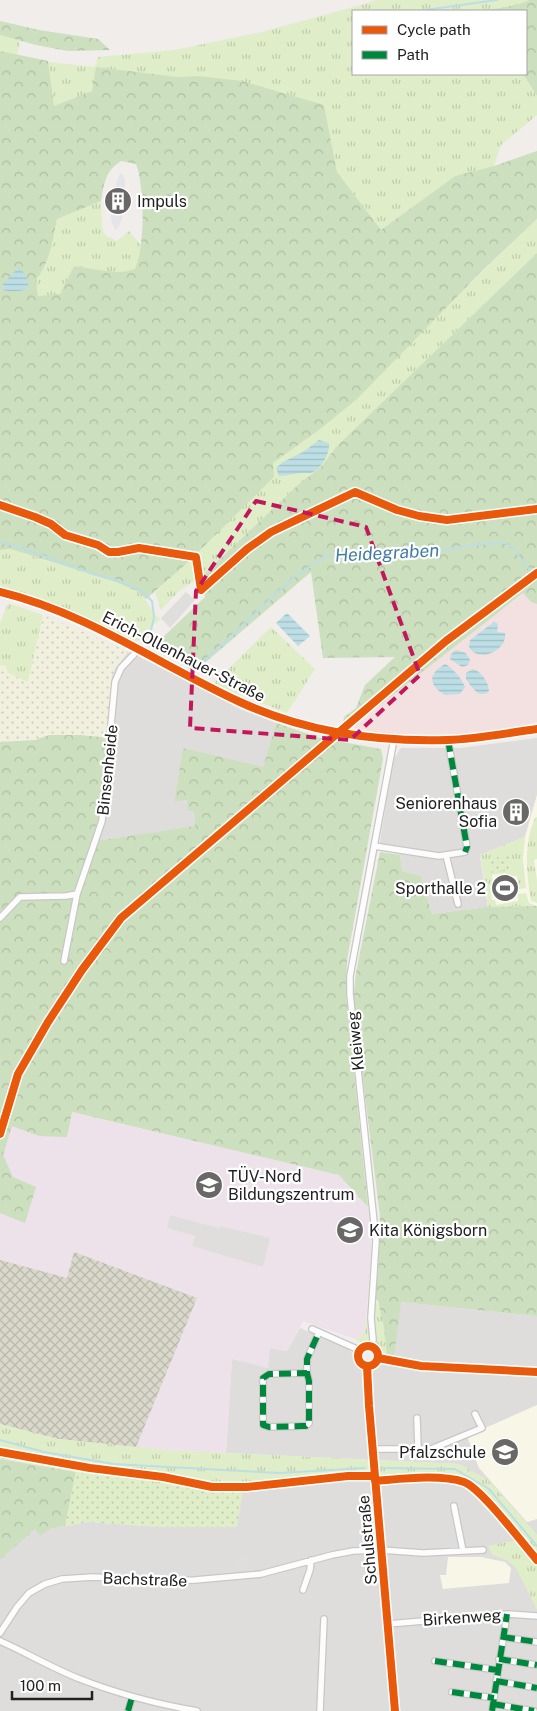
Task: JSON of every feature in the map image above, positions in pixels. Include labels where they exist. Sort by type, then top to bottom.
[{"type":"main road","name":"Erich-Ollenhauer-Straße","points":[[0,592],[41,604],[71,616],[139,649],[214,690],[296,724],[338,734],[394,739],[448,740],[537,729]]},
{"type":"main road","points":[[365,1346],[372,1346],[378,1352],[378,1358],[375,1363],[367,1366],[359,1361],[359,1350],[365,1346]]},
{"type":"main road","points":[[378,1358],[421,1366],[537,1372]]},
{"type":"main road","name":"Schulstraße","points":[[367,1366],[372,1449],[395,1711]]},
{"type":"street","name":"Binsenheide","points":[[64,961],[77,894],[102,821],[115,682],[121,668],[139,649]]},
{"type":"street","name":"Kleiweg","points":[[372,1346],[370,1318],[376,1241],[350,994],[351,968],[394,739]]},
{"type":"street","points":[[374,846],[425,855],[446,855],[465,852],[467,847],[448,740]]},
{"type":"street","points":[[446,855],[458,904]]},
{"type":"street","points":[[0,918],[20,897],[77,894]]},
{"type":"street","points":[[307,1373],[269,1374],[263,1378],[263,1425],[306,1426],[309,1423],[307,1359],[315,1330],[359,1350]]},
{"type":"street","points":[[372,1449],[431,1449],[482,1428],[475,1414]]},
{"type":"street","points":[[417,1418],[418,1449]]},
{"type":"street","points":[[454,1506],[463,1551]]},
{"type":"street","name":"Bachstraße","points":[[0,1633],[29,1593],[54,1581],[93,1577],[164,1581],[226,1578],[261,1574],[353,1551],[381,1550],[423,1553],[483,1550]]},
{"type":"street","points":[[303,1590],[310,1570],[311,1560]]},
{"type":"street","points":[[492,1711],[507,1614]]},
{"type":"street","name":"Birkenweg","points":[[388,1624],[507,1614],[537,1616]]},
{"type":"street","points":[[320,1711],[324,1620]]},
{"type":"street","points":[[503,1637],[537,1642]]},
{"type":"street","points":[[0,1641],[78,1678],[132,1698],[196,1711]]},
{"type":"street","points":[[499,1659],[537,1665]]},
{"type":"street","points":[[435,1661],[497,1670]]},
{"type":"street","points":[[496,1681],[537,1688]]},
{"type":"street","points":[[452,1692],[534,1711]]},
{"type":"street","points":[[128,1711],[132,1698]]},
{"type":"highlighted area","points":[[256,501],[366,527],[420,675],[350,740],[190,728],[196,591]]},
{"type":"shaded area","points":[[120,174],[123,175],[125,180],[125,201],[121,221],[115,230],[111,220],[112,201]]},
{"type":"shaded area","points":[[186,592],[195,600],[170,628],[161,618]]},
{"type":"shaded area","points":[[524,593],[531,602],[537,604],[537,722],[513,728],[447,737],[387,735],[352,727],[391,694]]},
{"type":"shaded area","points":[[43,615],[126,650],[126,655],[115,668],[112,676],[109,738],[80,735],[49,735],[36,740],[0,742],[0,665],[6,666],[8,673],[28,682]]},
{"type":"shaded area","points":[[127,652],[242,710],[276,723],[263,767],[183,749],[174,802],[187,800],[194,810],[196,826],[95,841],[112,676],[115,668]]},
{"type":"shaded area","points":[[537,738],[537,795],[525,837],[480,856],[488,907],[432,914],[421,876],[402,871],[400,855],[379,848],[393,760],[401,748],[460,748]]},
{"type":"shaded area","points":[[537,795],[537,906],[488,907],[480,855],[525,837]]},
{"type":"shaded area","points":[[19,1100],[339,1175],[368,1207],[371,1258],[365,1333],[355,1339],[303,1321],[287,1351],[270,1348],[268,1368],[232,1359],[226,1453],[166,1450],[58,1439],[0,1424],[0,1165]]},
{"type":"shaded area","points":[[170,1215],[219,1228],[220,1226],[270,1238],[263,1267],[192,1246],[195,1236],[167,1228]]},
{"type":"shaded area","points":[[74,1252],[197,1298],[136,1447],[58,1439],[0,1424],[0,1260],[67,1278]]},
{"type":"shaded area","points":[[400,1302],[537,1316],[537,1535],[489,1481],[459,1464],[226,1453],[232,1359],[269,1348],[287,1351],[300,1328],[348,1349],[354,1355],[361,1368],[375,1369],[387,1356],[394,1357]]},
{"type":"shaded area","name":"Pfalzschule","points":[[537,1405],[537,1519],[527,1522],[479,1468],[467,1436]]},
{"type":"shaded area","points":[[373,1477],[374,1479],[448,1480],[462,1482],[483,1498],[537,1562],[537,1711],[0,1711],[0,1560],[35,1529],[50,1529],[87,1522],[163,1527],[236,1527],[243,1489],[327,1479]]},
{"type":"shaded area","points":[[248,1557],[249,1568],[235,1570],[234,1558]]},
{"type":"shaded area","points":[[448,1557],[481,1557],[505,1562],[511,1568],[509,1583],[443,1589],[440,1575],[446,1575]]},
{"type":"green space","points":[[375,0],[529,0],[488,10],[352,10],[352,75],[524,75],[537,96],[537,115],[501,145],[494,166],[455,176],[381,230],[337,172],[324,105],[198,76],[178,77],[92,91],[54,106],[48,62],[95,67],[98,57],[175,50],[262,32]]},
{"type":"green space","points":[[529,0],[537,0],[537,96],[524,75],[527,75],[527,10],[488,10]]},
{"type":"green space","points":[[0,21],[39,30],[98,39],[110,50],[68,51],[36,45],[0,35]]},
{"type":"green space","points":[[0,35],[20,41],[17,55],[0,51]]},
{"type":"green space","points":[[0,51],[48,61],[54,106],[92,91],[96,67],[177,77],[198,76],[242,81],[324,105],[337,172],[381,230],[455,176],[494,166],[537,151],[537,219],[479,274],[357,399],[319,430],[273,463],[274,477],[185,565],[146,599],[137,591],[116,582],[10,549],[0,550]],"holes":[[[121,161],[136,164],[141,187],[143,217],[141,247],[135,269],[113,272],[74,266],[60,294],[38,296],[36,280],[48,258],[57,219],[101,201],[108,174]]]},
{"type":"green space","points":[[101,201],[102,227],[105,235],[117,241],[129,231],[141,245],[139,260],[135,270],[113,272],[74,266],[60,295],[38,296],[36,280],[48,258],[57,219]]},
{"type":"green space","points":[[537,219],[537,253],[336,447],[321,467],[300,483],[202,576],[179,591],[161,610],[155,592],[185,565],[273,463],[319,430]]},
{"type":"green space","points":[[537,253],[537,604],[531,602],[523,593],[352,727],[343,725],[344,717],[356,708],[365,685],[395,657],[323,658],[311,572],[200,667],[163,648],[158,642],[205,597],[202,576],[300,483],[321,467],[336,447]]},
{"type":"green space","points":[[10,549],[130,587],[140,593],[161,619],[154,624],[141,640],[135,641],[52,603],[0,586],[0,550]]},
{"type":"green space","points":[[8,603],[43,615],[28,682],[8,673],[6,666],[0,665],[0,623]]},
{"type":"green space","points":[[271,627],[315,669],[287,713],[213,684]]},
{"type":"green space","points":[[276,723],[320,738],[381,749],[383,759],[347,960],[346,994],[368,1207],[339,1175],[72,1112],[67,1137],[39,1136],[12,1126],[3,1155],[13,1177],[36,1187],[25,1223],[0,1213],[0,742],[36,740],[49,735],[80,735],[109,738],[102,815],[95,841],[195,826],[194,811],[188,811],[187,800],[174,802],[183,748],[263,767]]},
{"type":"green space","points":[[537,817],[537,859],[534,860],[537,880],[537,903],[531,901],[527,856],[531,827]]},
{"type":"green space","points":[[525,837],[523,859],[526,888],[519,889],[517,876],[513,876],[514,880],[511,880],[510,877],[507,877],[506,873],[492,875],[493,886],[490,886],[492,900],[495,900],[496,905],[518,901],[518,894],[526,893],[529,903],[537,906],[488,907],[480,855]]},
{"type":"green space","points":[[380,852],[400,855],[402,871],[421,876],[432,914],[488,907],[537,906],[537,1316],[401,1302],[394,1357],[387,1356],[384,1327],[378,1301],[374,1298],[378,1272],[380,1216],[353,1000],[356,973]]},
{"type":"green space","points":[[508,853],[511,856],[512,868],[490,873],[488,859],[500,857]]},
{"type":"green space","points":[[369,1294],[375,1299],[382,1314],[387,1356],[355,1339],[365,1333]]},
{"type":"green space","points":[[0,1424],[58,1439],[166,1450],[459,1464],[489,1481],[537,1535],[537,1610],[516,1568],[507,1560],[492,1555],[488,1546],[518,1540],[483,1498],[462,1482],[448,1480],[373,1479],[373,1477],[327,1479],[243,1489],[165,1486],[0,1459]]},
{"type":"green space","points":[[0,1459],[76,1472],[65,1526],[50,1529],[40,1536],[35,1529],[0,1560]]},
{"type":"green space","points":[[76,1472],[180,1486],[243,1489],[237,1527],[163,1527],[87,1522],[65,1526]]},
{"type":"water","points":[[19,267],[26,276],[29,288],[16,291],[3,290],[3,284]]},
{"type":"water","points":[[319,440],[329,443],[329,447],[321,465],[315,471],[279,476],[276,468]]},
{"type":"water","points":[[287,613],[310,636],[298,646],[276,623]]},
{"type":"water","points":[[494,622],[498,624],[497,632],[505,633],[502,645],[485,655],[473,652],[469,647],[470,640]]},
{"type":"water","points":[[456,650],[466,653],[470,660],[468,665],[462,667],[450,659],[451,654]]},
{"type":"water","points":[[445,664],[454,671],[464,684],[465,687],[460,694],[445,695],[433,683],[432,680],[435,672]]},
{"type":"water","points":[[473,669],[482,675],[489,691],[482,694],[473,689],[466,679],[466,673]]},
{"type":"waterway","points":[[425,10],[497,0]]},
{"type":"waterway","name":"Heidegraben","points":[[0,543],[13,545],[96,575],[120,581],[140,590],[152,601],[154,617],[150,635]]},
{"type":"waterway","name":"Heidegraben","points":[[156,644],[159,648],[190,668],[200,665],[294,577],[326,556],[379,551],[437,551],[481,544],[505,543],[513,548],[532,573]]},
{"type":"waterway","points":[[0,1440],[44,1452],[114,1464],[279,1473],[365,1468]]},
{"type":"waterway","points":[[381,1468],[455,1469],[489,1489],[537,1546]]},
{"type":"marked path","points":[[448,740],[467,847],[465,852]]},
{"type":"marked path","points":[[307,1373],[309,1381],[309,1423],[306,1426],[269,1427],[263,1425],[263,1378],[269,1374],[307,1373],[307,1359],[319,1332]]},
{"type":"marked path","points":[[492,1711],[507,1614]]},
{"type":"marked path","points":[[503,1637],[537,1642]]},
{"type":"marked path","points":[[499,1659],[537,1665]]},
{"type":"marked path","points":[[435,1661],[497,1670]]},
{"type":"marked path","points":[[496,1681],[537,1688]]},
{"type":"marked path","points":[[452,1692],[494,1698]]},
{"type":"marked path","points":[[128,1711],[132,1697]]},
{"type":"marked path","points":[[493,1704],[534,1711]]},
{"type":"cycle path","points":[[0,505],[35,517],[51,524],[65,535],[98,545],[109,552],[139,548],[196,557],[201,590],[247,549],[271,532],[355,492],[397,510],[419,516],[447,520],[537,509]]},
{"type":"cycle path","points":[[0,1134],[18,1074],[48,1022],[82,970],[121,918],[446,641],[537,573]]},
{"type":"cycle path","points":[[0,592],[32,601],[93,626],[240,702],[290,721],[315,728],[367,737],[420,740],[470,738],[537,729]]},
{"type":"cycle path","points":[[364,1346],[372,1346],[378,1352],[378,1356],[378,1360],[372,1366],[364,1366],[358,1360],[358,1352],[364,1346]]},
{"type":"cycle path","points":[[378,1358],[421,1366],[537,1372]]},
{"type":"cycle path","points":[[367,1366],[395,1711]]},
{"type":"cycle path","points":[[0,1452],[90,1468],[163,1477],[212,1487],[247,1487],[348,1476],[375,1476]]},
{"type":"cycle path","points":[[375,1481],[408,1478],[443,1478],[464,1482],[481,1494],[537,1560]]},
{"type":"place","name":"Impuls","points":[[118,201]]},
{"type":"place","name":"Seniorenhaus Sofia","points":[[516,812]]},
{"type":"place","name":"Sporthalle 2","points":[[505,888]]},
{"type":"place","name":"TÜV-Nord Bildungszentrum","points":[[209,1185]]},
{"type":"place","name":"Kita Königsborn","points":[[350,1230]]},
{"type":"place","name":"Pfalzschule","points":[[505,1452]]}]
